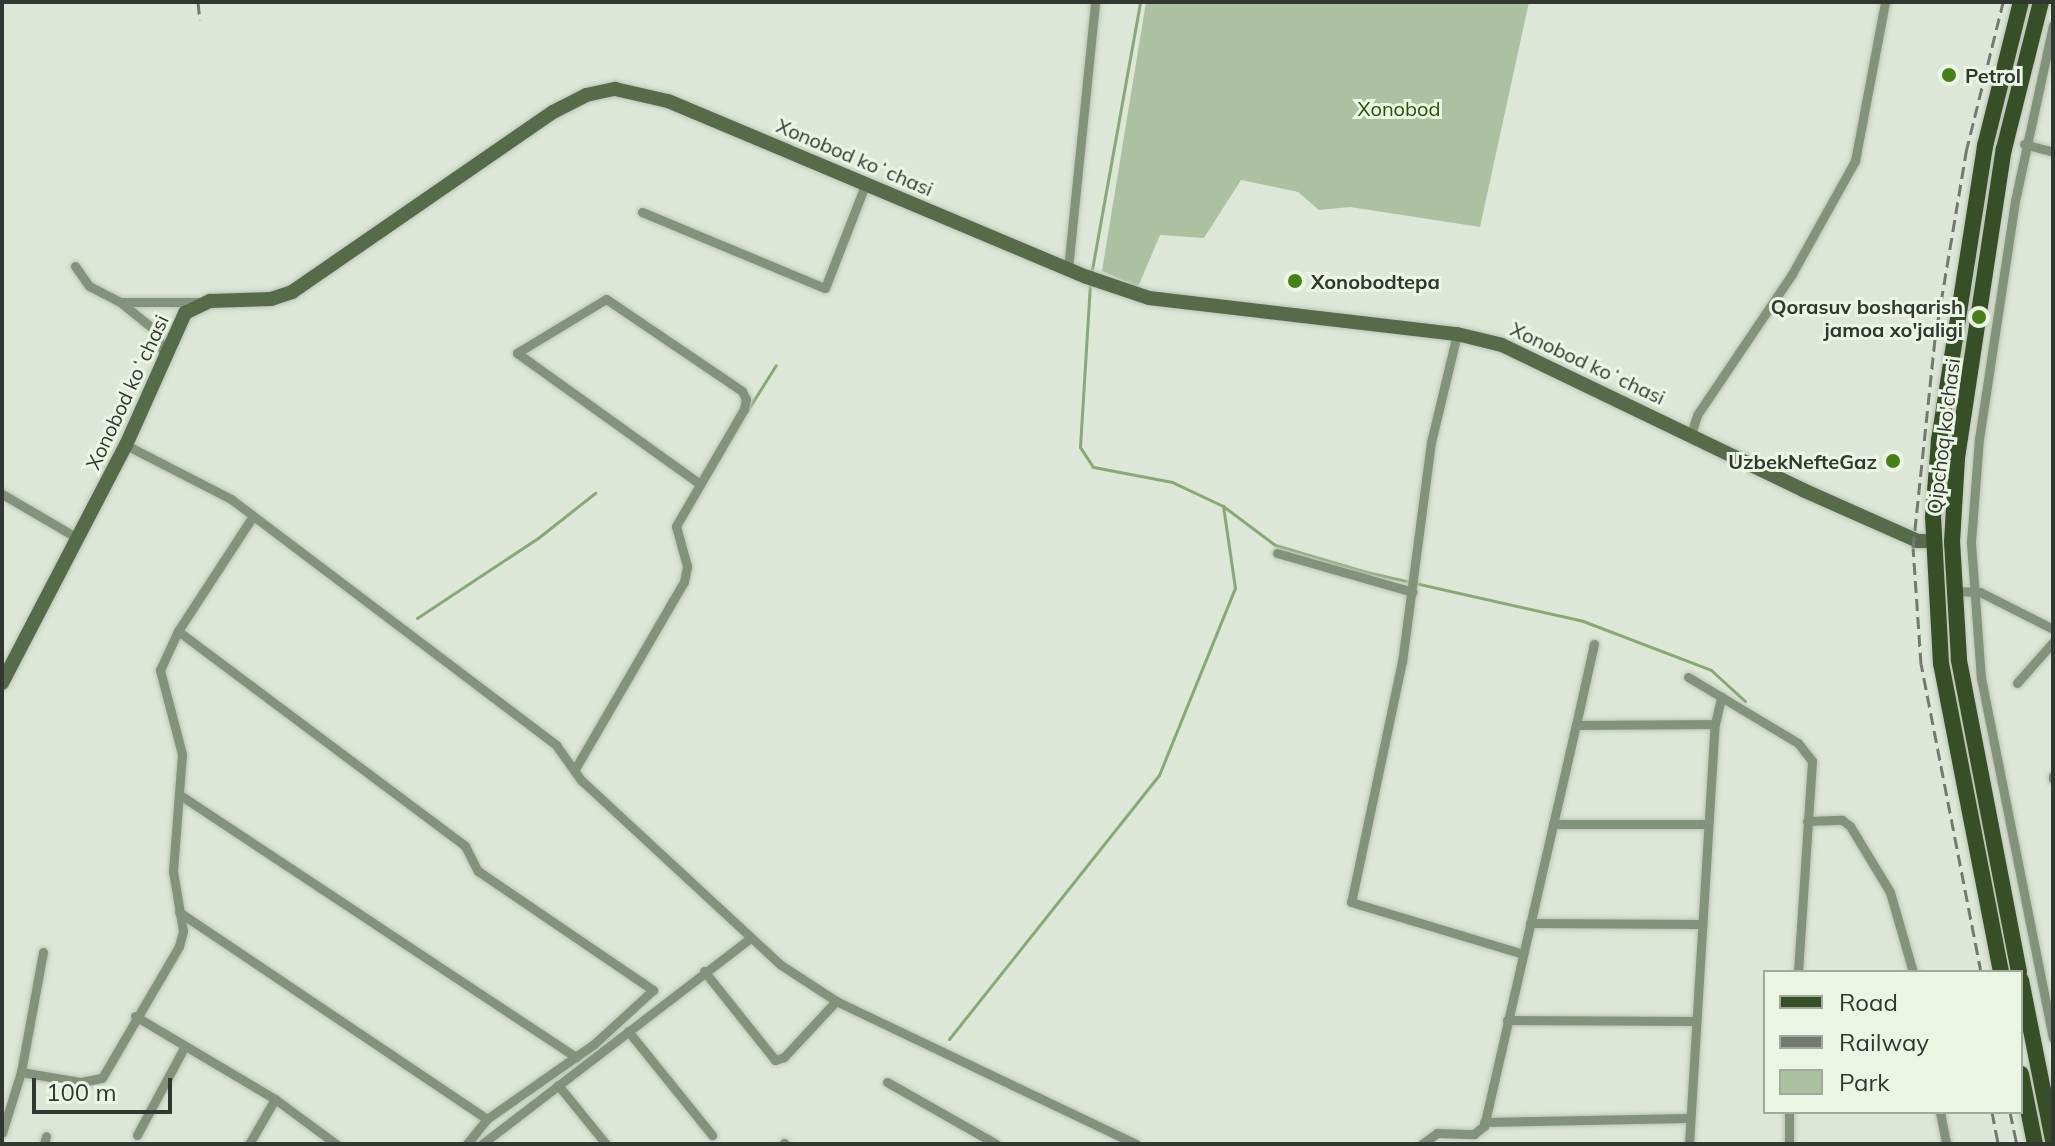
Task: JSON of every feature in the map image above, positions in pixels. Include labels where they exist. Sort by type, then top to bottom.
[{"type":"main road","name":"Qipchoq ko'chasi","points":[[2001,970],[1947,700],[1934,592],[1933,541],[1939,440],[1961,289],[1995,94],[2021,2]]},
{"type":"main road","name":"Qipchoq ko'chasi","points":[[2019,970],[1964,693],[1953,591],[1952,542],[1957,458],[2004,149],[2041,2]]},
{"type":"main road","name":"Xonobod koʻchasi","points":[[2,683],[126,445],[185,313],[210,301],[271,299],[292,292],[553,112],[608,90],[653,95],[1090,278],[1173,303],[1457,334],[1518,351],[1839,506],[1918,541],[1933,541]]},
{"type":"main road","points":[[1933,541],[1952,542]]},
{"type":"main road","points":[[1934,592],[1953,591]]},
{"type":"main road","points":[[2023,990],[2053,1140]]},
{"type":"main road","points":[[2023,1084],[2035,1144]]},
{"type":"street","points":[[1068,269],[1095,2]]},
{"type":"street","points":[[1691,434],[1697,415],[1792,274],[1851,170],[1885,2]]},
{"type":"street","points":[[2053,25],[2024,144],[1979,438],[1972,591],[1981,678],[2053,1038]]},
{"type":"street","points":[[2024,144],[2053,152]]},
{"type":"street","points":[[642,212],[825,288],[866,183]]},
{"type":"street","points":[[75,266],[89,286],[120,302],[156,331],[165,358]]},
{"type":"street","points":[[575,769],[684,582],[687,562],[675,530],[744,409],[742,391],[606,299],[517,353],[700,484]]},
{"type":"street","points":[[120,302],[149,306],[210,301]]},
{"type":"street","points":[[1457,334],[1431,442],[1413,592],[1351,902],[1523,954]]},
{"type":"street","points":[[126,445],[193,475],[253,516],[556,745],[575,769],[750,938],[836,1001],[1136,1144]]},
{"type":"street","points":[[2,494],[79,539]]},
{"type":"street","points":[[21,1072],[81,1082],[102,1078],[135,1016],[179,946],[179,912],[173,871],[180,795],[178,727],[160,683],[164,655],[253,516]]},
{"type":"street","points":[[1277,553],[1413,592]]},
{"type":"street","points":[[1953,591],[1972,591],[2001,600],[2053,629]]},
{"type":"street","points":[[178,631],[465,846],[478,871],[668,1001]]},
{"type":"street","points":[[2017,683],[2053,642]]},
{"type":"street","points":[[1422,1144],[1437,1133],[1479,1133],[1484,1122],[1594,644]]},
{"type":"street","points":[[1688,677],[1806,751],[1814,777],[1807,821],[1798,970]]},
{"type":"street","points":[[1689,1144],[1687,1118],[1715,724],[1721,697]]},
{"type":"street","points":[[1576,725],[1715,724]]},
{"type":"street","points":[[180,795],[576,1057]]},
{"type":"street","points":[[1807,821],[1842,820],[1850,826],[1890,892],[1912,970]]},
{"type":"street","points":[[1553,824],[1708,824]]},
{"type":"street","points":[[179,912],[487,1119]]},
{"type":"street","points":[[1530,923],[1701,924]]},
{"type":"street","points":[[482,1144],[750,938]]},
{"type":"street","points":[[2,1133],[21,1072],[43,952]]},
{"type":"street","points":[[704,971],[775,1060],[784,1057],[836,1001]]},
{"type":"street","points":[[467,1144],[487,1119],[576,1057],[653,990]]},
{"type":"street","points":[[135,1016],[275,1099],[336,1144]]},
{"type":"street","points":[[1507,1020],[1694,1021]]},
{"type":"street","points":[[628,1031],[712,1135]]},
{"type":"street","points":[[137,1135],[185,1046]]},
{"type":"street","points":[[887,1082],[996,1144]]},
{"type":"street","points":[[558,1085],[606,1144]]},
{"type":"street","points":[[249,1144],[275,1099]]},
{"type":"street","points":[[1789,1114],[1789,1144]]},
{"type":"street","points":[[1940,1114],[1946,1144]]},
{"type":"street","points":[[1484,1122],[1687,1118]]},
{"type":"green space","name":"Xonobod","points":[[1146,2],[1529,2],[1480,227],[1350,207],[1319,210],[1298,192],[1241,180],[1204,238],[1160,235],[1138,287],[1102,271]]},
{"type":"waterway","points":[[1091,275],[1140,2]]},
{"type":"waterway","points":[[949,1039],[1159,775],[1235,588],[1223,506],[1172,482],[1093,467],[1080,447],[1090,282]]},
{"type":"waterway","points":[[747,411],[776,365]]},
{"type":"waterway","points":[[417,618],[538,538],[595,493]]},
{"type":"waterway","points":[[1223,506],[1275,545],[1366,572],[1583,621],[1711,670],[1745,701]]},
{"type":"waterway","points":[[1430,1143],[1721,1144]]},
{"type":"railway","points":[[198,2],[200,20]]},
{"type":"railway","points":[[1981,970],[1921,664],[1913,548],[1935,338],[1966,152],[2003,2]]},
{"type":"railway","points":[[1992,1114],[1998,1144]]},
{"type":"railway","points":[[2010,1114],[2017,1144]]},
{"type":"place","name":"Petrol","points":[[1949,75]]},
{"type":"place","name":"Xonobodtepa","points":[[1295,281]]},
{"type":"place","name":"Qorasuv boshqarish jamoa xo'jaligi","points":[[1979,317]]},
{"type":"place","name":"UzbekNefteGaz","points":[[1893,461]]}]
